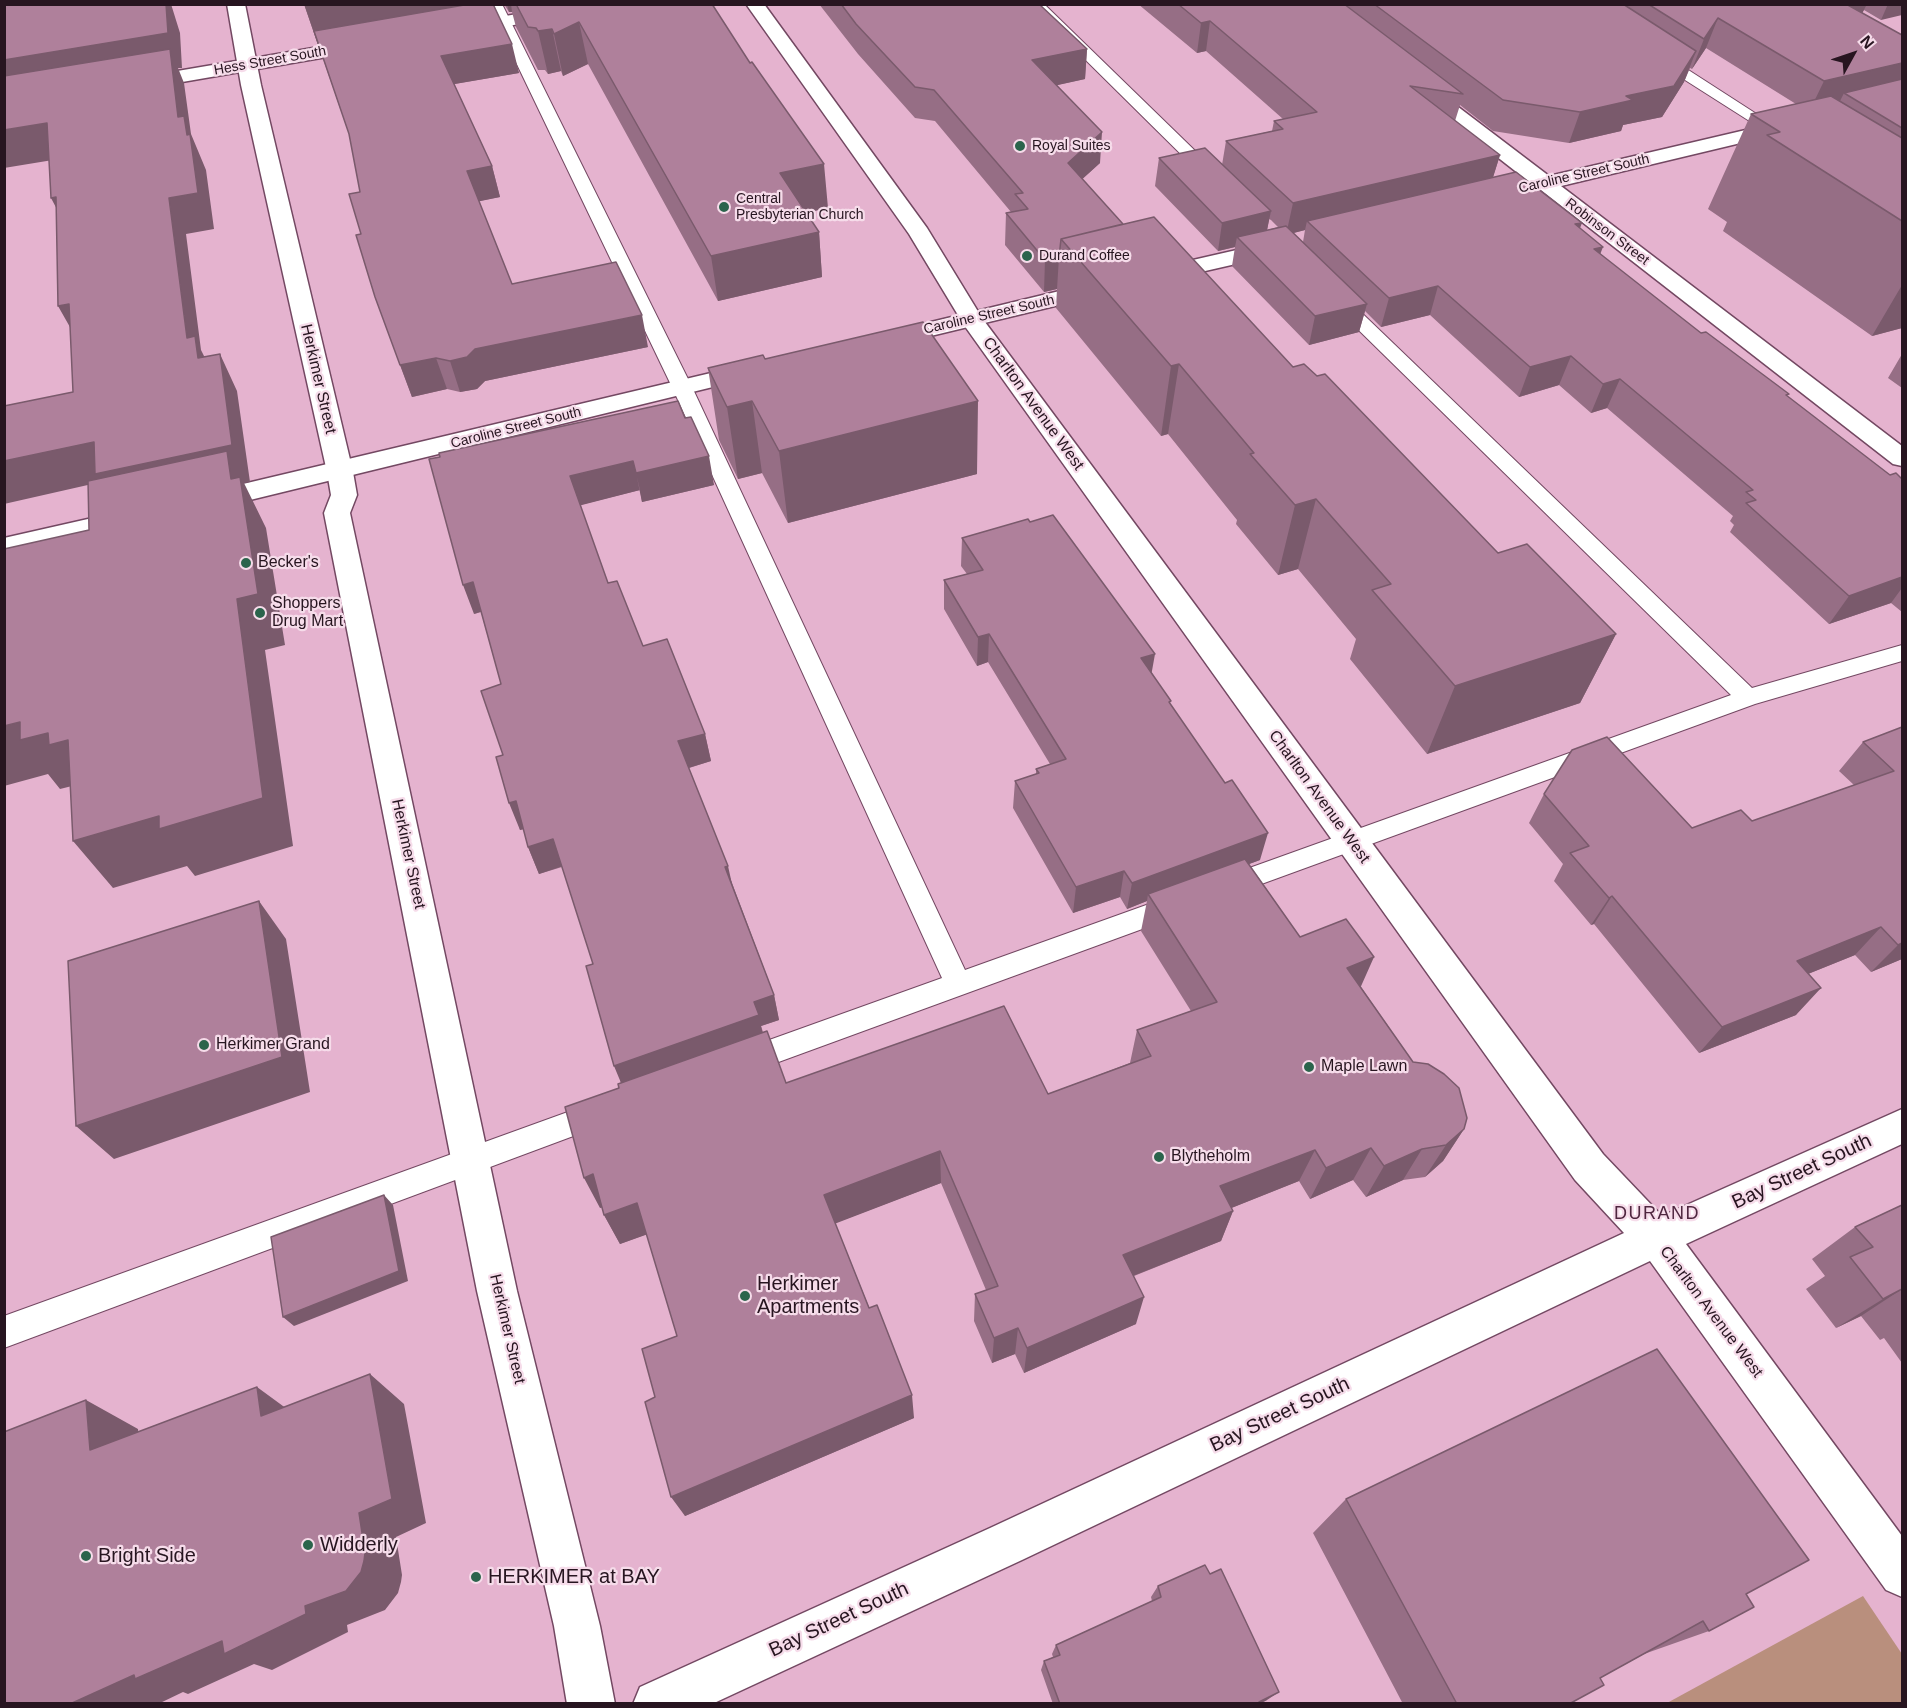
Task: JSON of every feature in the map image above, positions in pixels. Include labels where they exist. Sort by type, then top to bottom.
[{"type":"street","name":"Herkimer Street","points":[[236,4],[344,495],[337,513],[497,1291],[577,1626],[591,1704]]},
{"type":"street","points":[[434,33],[499,13],[606,4]]},
{"type":"street","name":"Charlton Avenue West","points":[[755,4],[919,233],[972,320],[1589,1167],[1656,1238],[1685,1274],[1902,1574]]},
{"type":"street","name":"Hess Street South","points":[[117,87],[389,41]]},
{"type":"street","name":"Robinson Street","points":[[1405,76],[1902,458]]},
{"type":"street","name":"Caroline Street South","points":[[1465,202],[1805,122]]},
{"type":"street","name":"Caroline Street South","points":[[864,344],[1132,281],[1290,248]]},
{"type":"street","name":"Caroline Street South","points":[[4,547],[339,471],[773,366]]},
{"type":"street","name":"Bay Street South","points":[[657,1704],[1006,1544],[1656,1238],[1902,1126]]},
{"type":"lane","points":[[1036,4],[1224,188]]},
{"type":"lane","points":[[499,13],[682,387],[958,983]]},
{"type":"lane","points":[[1645,48],[1793,142]]},
{"type":"lane","points":[[1267,229],[1290,248]]},
{"type":"lane","points":[[1326,288],[1748,698]]},
{"type":"lane","points":[[722,1069],[1748,698],[1902,653]]},
{"type":"lane","points":[[4,1332],[621,1106]]},
{"type":"shaded area","points":[[1863,1596],[1902,1654],[1902,1703],[1667,1703]]},
{"type":"building","points":[[4,4],[166,4],[168,33],[4,60]]},
{"type":"building","points":[[470,4],[493,4],[512,44],[441,56],[492,166],[467,171],[512,284],[616,262],[642,315],[475,349],[467,357],[450,361],[436,358],[400,365],[375,297],[356,235],[361,234],[349,194],[360,192],[349,134],[314,31]]},
{"type":"building","points":[[516,4],[712,4],[750,63],[752,62],[824,164],[780,173],[819,232],[711,256],[579,22],[554,34],[552,29],[538,31],[536,28],[528,27]]},
{"type":"building","points":[[841,4],[1039,4],[1087,49],[1032,60],[1102,132],[1068,163],[1123,224],[1061,239],[1059,257],[1045,260],[1006,213],[1028,209],[1015,194],[1023,193],[934,90],[915,87],[856,24]]},
{"type":"building","points":[[1178,4],[1344,4],[1463,94],[1410,86],[1500,155],[1293,203],[1226,141],[1283,129],[1274,121],[1317,112],[1210,21],[1201,23]]},
{"type":"building","points":[[1374,4],[1623,4],[1696,51],[1674,86],[1626,96],[1633,100],[1580,112],[1503,100]]},
{"type":"building","points":[[1648,4],[1846,4],[1902,35],[1902,63],[1824,81],[1718,18],[1704,39]]},
{"type":"building","points":[[170,49],[178,117],[184,116],[187,135],[190,134],[198,193],[169,198],[187,338],[195,336],[198,358],[220,354],[232,445],[95,474],[94,442],[4,461],[4,406],[73,392],[69,304],[58,306],[56,197],[51,198],[47,123],[4,130],[4,76]]},
{"type":"building","points":[[1902,79],[1902,128],[1844,93]]},
{"type":"building","points":[[1831,96],[1902,138],[1902,221],[1767,135],[1780,132],[1751,114]]},
{"type":"building","points":[[1205,148],[1271,211],[1222,223],[1159,158]]},
{"type":"building","points":[[1516,172],[1582,223],[1575,224],[1603,247],[1594,249],[1701,333],[1706,332],[1789,394],[1786,395],[1890,475],[1896,473],[1902,479],[1902,577],[1849,596],[1746,503],[1756,500],[1746,492],[1753,490],[1620,379],[1603,384],[1571,356],[1530,367],[1438,286],[1389,298],[1307,221]]},
{"type":"building","points":[[1154,217],[1293,367],[1304,364],[1317,376],[1325,374],[1498,553],[1527,544],[1616,634],[1455,686],[1372,590],[1391,584],[1316,499],[1295,505],[1250,454],[1254,453],[1179,364],[1171,366],[1061,239]]},
{"type":"building","points":[[1286,226],[1367,304],[1315,316],[1237,237]]},
{"type":"building","points":[[923,322],[978,401],[779,451],[752,401],[727,407],[708,368],[763,355],[765,359]]},
{"type":"building","points":[[678,401],[685,418],[691,417],[709,456],[636,473],[633,461],[570,476],[608,583],[617,581],[643,646],[667,639],[705,734],[678,741],[728,866],[725,867],[774,995],[754,1002],[759,1015],[614,1066],[586,966],[593,964],[553,839],[528,847],[516,801],[509,803],[496,757],[503,755],[481,691],[501,684],[473,582],[463,585],[429,459],[440,457],[439,453]]},
{"type":"building","points":[[227,451],[231,479],[240,477],[258,594],[237,599],[263,798],[159,829],[159,816],[73,841],[68,740],[49,745],[48,733],[20,740],[20,722],[4,726],[4,549],[89,530],[88,481]]},
{"type":"building","points":[[1053,515],[1155,654],[1141,658],[1171,701],[1169,702],[1225,783],[1232,780],[1268,833],[1132,883],[1124,871],[1076,887],[1015,781],[1039,773],[1036,769],[1066,759],[989,634],[978,637],[944,580],[983,570],[962,538],[1028,519],[1030,522]]},
{"type":"building","points":[[1902,727],[1902,943],[1898,945],[1881,927],[1797,961],[1821,988],[1722,1027],[1612,896],[1609,898],[1570,853],[1589,846],[1544,794],[1572,750],[1607,737],[1692,828],[1741,810],[1752,821],[1894,771],[1863,742]]},
{"type":"building","points":[[1245,859],[1300,937],[1346,919],[1374,957],[1347,968],[1413,1062],[1428,1064],[1444,1074],[1459,1088],[1467,1118],[1464,1129],[1446,1145],[1422,1149],[1384,1166],[1371,1148],[1326,1168],[1315,1150],[1220,1186],[1233,1211],[1123,1255],[1144,1297],[1027,1348],[1018,1328],[994,1338],[975,1294],[998,1286],[940,1151],[824,1195],[869,1308],[877,1305],[912,1395],[671,1497],[645,1402],[655,1397],[642,1349],[677,1336],[637,1203],[604,1215],[593,1174],[584,1178],[565,1107],[619,1088],[618,1084],[767,1031],[786,1083],[1004,1006],[1048,1094],[1151,1056],[1137,1030],[1217,1002],[1148,894]]},
{"type":"building","points":[[259,901],[282,1057],[76,1126],[68,961]]},
{"type":"building","points":[[384,1195],[399,1271],[283,1317],[271,1237]]},
{"type":"building","points":[[1902,1205],[1902,1289],[1883,1299],[1850,1257],[1873,1247],[1855,1227]]},
{"type":"building","points":[[1657,1349],[1809,1560],[1746,1594],[1754,1607],[1709,1631],[1703,1621],[1600,1678],[1604,1685],[1569,1704],[1457,1704],[1346,1499]]},
{"type":"building","points":[[370,1374],[392,1499],[359,1513],[365,1553],[364,1561],[361,1572],[346,1591],[305,1606],[306,1614],[224,1654],[222,1641],[135,1679],[134,1675],[70,1704],[4,1704],[4,1432],[86,1400],[90,1450],[257,1387],[261,1416]]},
{"type":"building","points":[[1205,1565],[1210,1574],[1221,1569],[1279,1692],[1259,1702],[1260,1704],[1060,1704],[1044,1661],[1060,1655],[1056,1645],[1161,1597],[1158,1586]]},
{"type":"place","name":"Royal Suites","points":[[1020,146]]},
{"type":"place","name":"Central Presbyterian Church","points":[[724,207]]},
{"type":"place","name":"Durand Coffee","points":[[1027,256]]},
{"type":"place","name":"Becker's","points":[[246,563]]},
{"type":"place","name":"Shoppers Drug Mart","points":[[260,613]]},
{"type":"place","name":"Herkimer Grand","points":[[204,1045]]},
{"type":"place","name":"Maple Lawn","points":[[1309,1067]]},
{"type":"place","name":"Blytheholm","points":[[1159,1157]]},
{"type":"place","name":"Herkimer Apartments","points":[[745,1296]]},
{"type":"place","name":"Widderly","points":[[308,1545]]},
{"type":"place","name":"Bright Side","points":[[86,1556]]},
{"type":"place","name":"HERKIMER at BAY","points":[[476,1577]]},
{"type":"district","name":"DURAND","points":[[1657,1214]]}]
